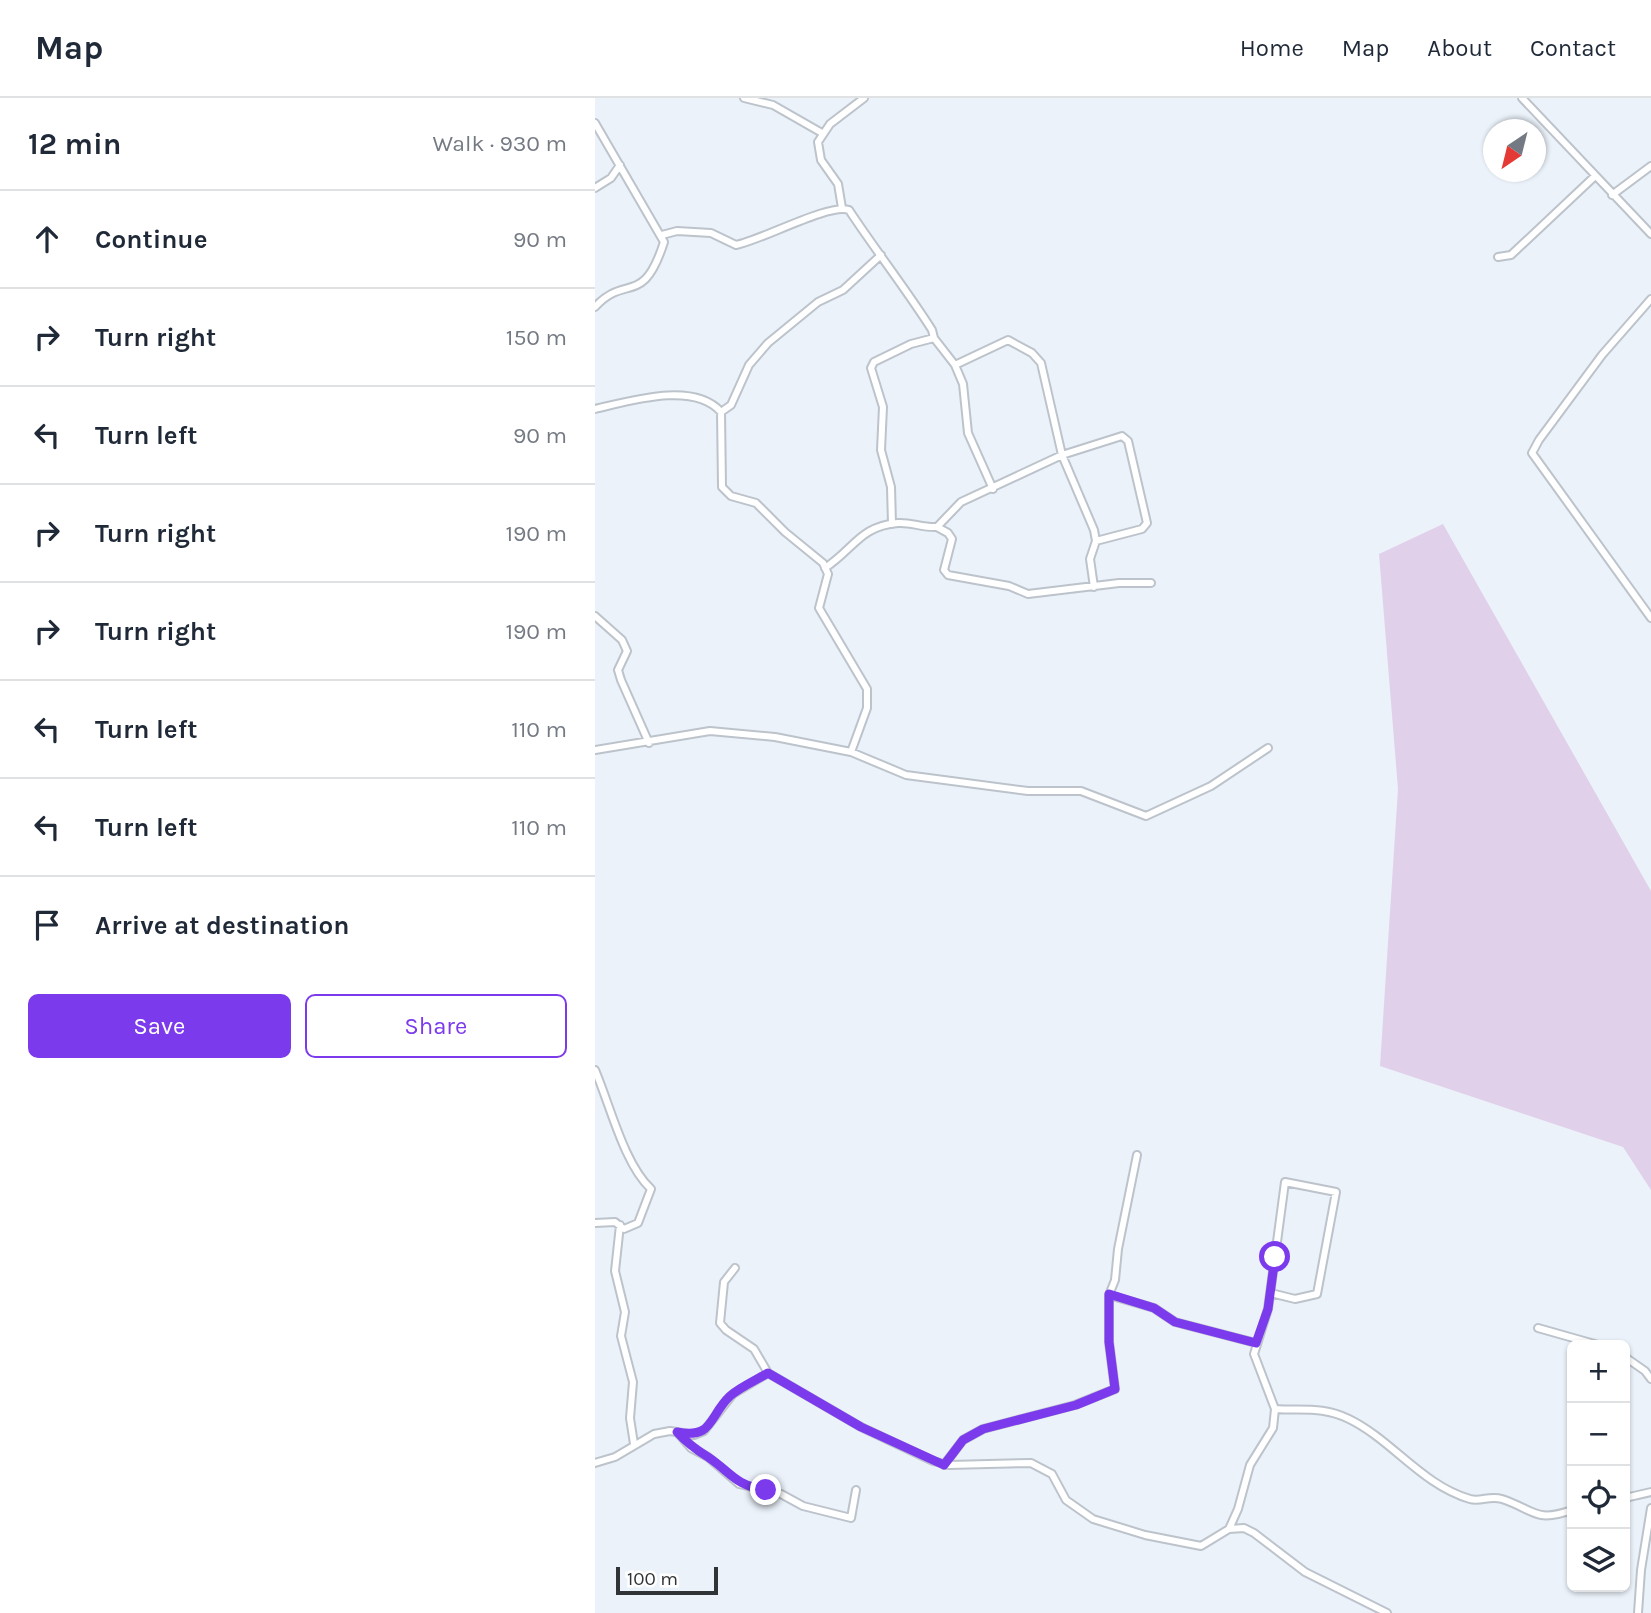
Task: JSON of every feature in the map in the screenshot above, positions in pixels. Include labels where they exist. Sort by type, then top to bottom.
[{"type":"street","points":[[744,98],[773,105],[823,132]]},
{"type":"street","points":[[842,208],[838,184],[819,152],[823,132],[864,98]]},
{"type":"street","points":[[1522,98],[1594,177],[1651,234]]},
{"type":"street","points":[[595,123],[664,242],[650,277],[639,286],[607,297],[595,307]]},
{"type":"street","points":[[595,188],[611,178],[620,165]]},
{"type":"street","points":[[1612,195],[1651,166]]},
{"type":"street","points":[[1498,257],[1511,255],[1594,177]]},
{"type":"street","points":[[662,235],[677,231],[711,233],[736,245],[842,208],[849,210],[955,365],[963,384],[968,433],[993,489]]},
{"type":"street","points":[[721,412],[730,405],[749,365],[768,343],[818,302],[843,290],[881,255]]},
{"type":"street","points":[[1651,299],[1602,355],[1539,439],[1532,453],[1651,618]]},
{"type":"street","points":[[892,524],[891,487],[881,450],[883,407],[870,368],[874,362],[911,344],[934,338]]},
{"type":"street","points":[[955,365],[1008,340],[1032,353],[1041,363],[1062,455],[1096,541],[1090,558],[1094,587]]},
{"type":"street","points":[[595,409],[655,395],[695,397],[721,412]]},
{"type":"street","points":[[721,412],[722,487],[725,493],[756,503],[825,568],[828,574],[819,608],[867,689],[867,709],[851,752]]},
{"type":"street","points":[[937,527],[955,505],[1062,455],[1122,436],[1128,442],[1147,523],[1142,529],[1096,541]]},
{"type":"street","points":[[825,568],[841,558],[863,533],[876,526],[892,524],[937,527],[948,533],[952,539],[944,570],[948,575],[1009,586],[1028,594],[1119,583],[1151,583]]},
{"type":"street","points":[[595,616],[622,640],[627,651],[618,670],[649,743]]},
{"type":"street","points":[[595,750],[710,731],[814,742],[851,752],[906,775],[1028,791],[1081,791],[1146,816],[1211,786],[1268,748]]},
{"type":"street","points":[[595,1070],[625,1150],[640,1177],[651,1189],[638,1223],[624,1230],[620,1225],[609,1222],[595,1223]]},
{"type":"street","points":[[944,1465],[963,1440],[983,1429],[1076,1405],[1115,1389],[1109,1342],[1109,1294],[1115,1280],[1118,1249],[1137,1155]]},
{"type":"street","points":[[735,1268],[724,1282],[720,1323],[754,1349],[768,1373],[861,1427],[944,1465],[1031,1463],[1052,1474],[1066,1500],[1093,1519],[1189,1546],[1209,1543],[1229,1529],[1238,1509],[1250,1465],[1273,1428],[1275,1409],[1255,1361],[1256,1343],[1271,1293],[1285,1182],[1336,1192],[1317,1294],[1295,1299],[1271,1293]]},
{"type":"street","points":[[620,1225],[615,1271],[625,1311],[621,1336],[633,1382],[630,1418],[634,1444]]},
{"type":"street","points":[[1109,1294],[1154,1308],[1175,1322],[1256,1343]]},
{"type":"street","points":[[1538,1328],[1580,1340]]},
{"type":"street","points":[[1630,1360],[1651,1379]]},
{"type":"street","points":[[595,1463],[615,1457],[654,1434],[677,1432],[694,1435],[704,1431],[733,1394],[768,1373]]},
{"type":"street","points":[[1275,1409],[1309,1407],[1347,1418],[1374,1433],[1408,1463],[1470,1499],[1498,1498],[1541,1517],[1567,1511]]},
{"type":"street","points":[[677,1432],[691,1448],[708,1457],[739,1484],[781,1494],[803,1506],[851,1518],[856,1490]]},
{"type":"street","points":[[1630,1497],[1651,1492]]},
{"type":"street","points":[[1639,1613],[1641,1570],[1651,1508]]},
{"type":"street","points":[[1229,1529],[1244,1528],[1305,1572],[1387,1613]]},
{"type":"shaded area","points":[[1443,524],[1651,891],[1651,1190],[1623,1147],[1380,1066],[1398,789],[1379,554]]},
{"type":"route","points":[[766,1490],[739,1484],[708,1457],[691,1448],[677,1432],[694,1435],[704,1431],[733,1394],[768,1373],[861,1427],[944,1465],[963,1440],[983,1429],[1076,1405],[1115,1389],[1109,1342],[1109,1294],[1154,1308],[1175,1322],[1256,1343],[1268,1309],[1275,1257]]}]
